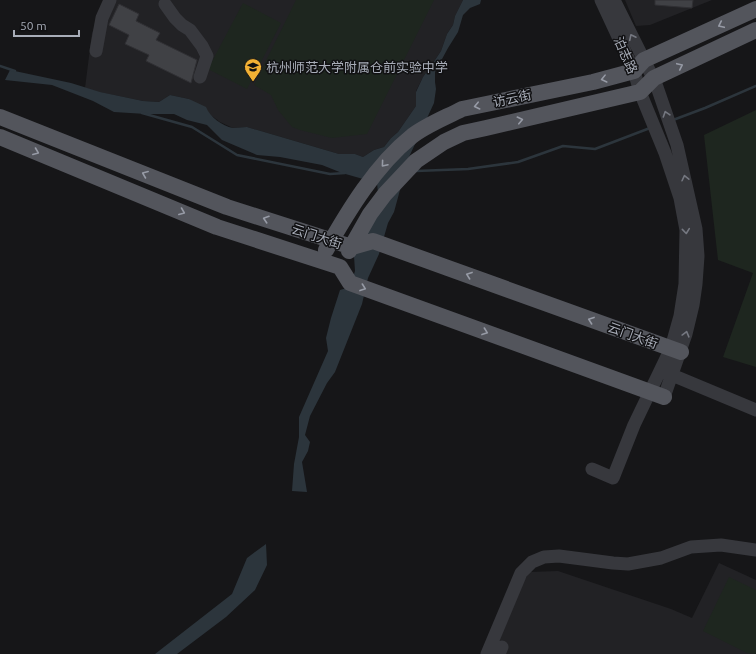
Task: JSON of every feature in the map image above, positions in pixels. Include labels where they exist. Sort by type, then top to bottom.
[{"type":"main road","name":"访云街","points":[[320,260],[350,208],[386,162],[412,136],[462,109],[593,82],[639,66],[756,9]]},
{"type":"main road","points":[[640,92],[655,81],[756,30]]},
{"type":"main road","name":"访云街","points":[[340,267],[370,214],[385,194],[416,161],[444,142],[463,133],[640,92]]},
{"type":"main road","name":"云门大街","points":[[0,117],[227,207],[352,247],[373,241],[676,350]]},
{"type":"main road","name":"云门大街","points":[[0,138],[217,226],[340,267],[350,283],[657,394]]},
{"type":"street","points":[[96,51],[102,18],[110,0]]},
{"type":"street","name":"泊志路","points":[[601,0],[639,66],[655,81],[676,145],[696,229],[698,256],[693,305],[676,350]]},
{"type":"street","name":"泊志路","points":[[614,0],[639,66],[640,92],[665,153],[680,198],[686,230],[685,284],[676,350]]},
{"type":"street","points":[[166,1],[175,18],[190,30],[202,46],[207,56],[200,77]]},
{"type":"street","points":[[592,470],[613,478],[634,425],[672,375],[676,350]]},
{"type":"street","points":[[657,394],[676,350]]},
{"type":"street","points":[[672,375],[756,410]]},
{"type":"street","points":[[486,654],[521,573],[532,562],[538,559],[559,556],[613,564],[628,564],[662,558],[691,547],[721,545],[756,550]]},
{"type":"shaded area","name":"杭州师范大学附属仓前实验中学","points":[[105,0],[463,0],[455,16],[453,25],[447,34],[441,51],[423,77],[416,91],[416,106],[398,132],[384,147],[374,150],[363,157],[355,154],[339,154],[247,127],[233,128],[220,122],[189,99],[170,95],[159,102],[143,101],[85,88],[92,33]]},
{"type":"shaded area","points":[[296,0],[434,0],[367,134],[332,138],[292,127],[278,110],[271,95],[254,85]]},
{"type":"shaded area","points":[[463,0],[481,0],[480,4],[470,8],[463,15],[458,32],[435,72],[436,89],[434,103],[409,157],[394,212],[388,223],[379,254],[368,278],[362,304],[335,372],[327,383],[310,416],[305,435],[310,442],[308,451],[302,462],[307,492],[292,491],[294,464],[299,437],[299,417],[328,351],[326,338],[340,290],[350,287],[355,271],[354,256],[378,193],[377,183],[342,173],[322,165],[280,157],[257,155],[222,140],[207,125],[187,120],[174,114],[114,112],[93,101],[52,85],[5,80],[10,70],[143,101],[159,102],[170,95],[189,99],[206,107],[213,118],[229,127],[247,127],[339,154],[355,154],[363,157],[374,150],[384,147],[398,132],[416,106],[416,92],[423,77],[441,51],[447,34],[453,25],[455,16]]},
{"type":"shaded area","points":[[625,0],[712,0],[650,25],[636,26]]},
{"type":"shaded area","points":[[243,3],[281,23],[247,89],[208,69]]},
{"type":"shaded area","points":[[756,110],[756,367],[723,357],[753,273],[718,260],[704,135]]},
{"type":"shaded area","points":[[266,544],[267,565],[255,590],[226,617],[177,654],[155,654],[232,594],[247,558]]},
{"type":"shaded area","points":[[719,563],[756,580],[756,654],[493,654],[522,583],[530,572],[558,571],[671,609],[692,618]]},
{"type":"shaded area","points":[[729,577],[756,590],[756,654],[747,653],[703,631]]},
{"type":"building","points":[[655,0],[693,0],[692,8],[655,5]]},
{"type":"building","points":[[119,4],[139,14],[136,21],[160,33],[156,40],[197,60],[191,83],[146,61],[149,55],[125,44],[129,35],[109,25]]},
{"type":"waterway","points":[[0,66],[15,71]]},
{"type":"waterway","points":[[673,120],[756,86]]},
{"type":"waterway","points":[[142,113],[192,127],[237,155],[330,174],[345,173]]},
{"type":"waterway","points":[[416,171],[468,169],[518,162],[563,146],[595,149],[650,128]]},
{"type":"place","name":"杭州师范大学附属仓前实验中学","points":[[253,82]]}]
